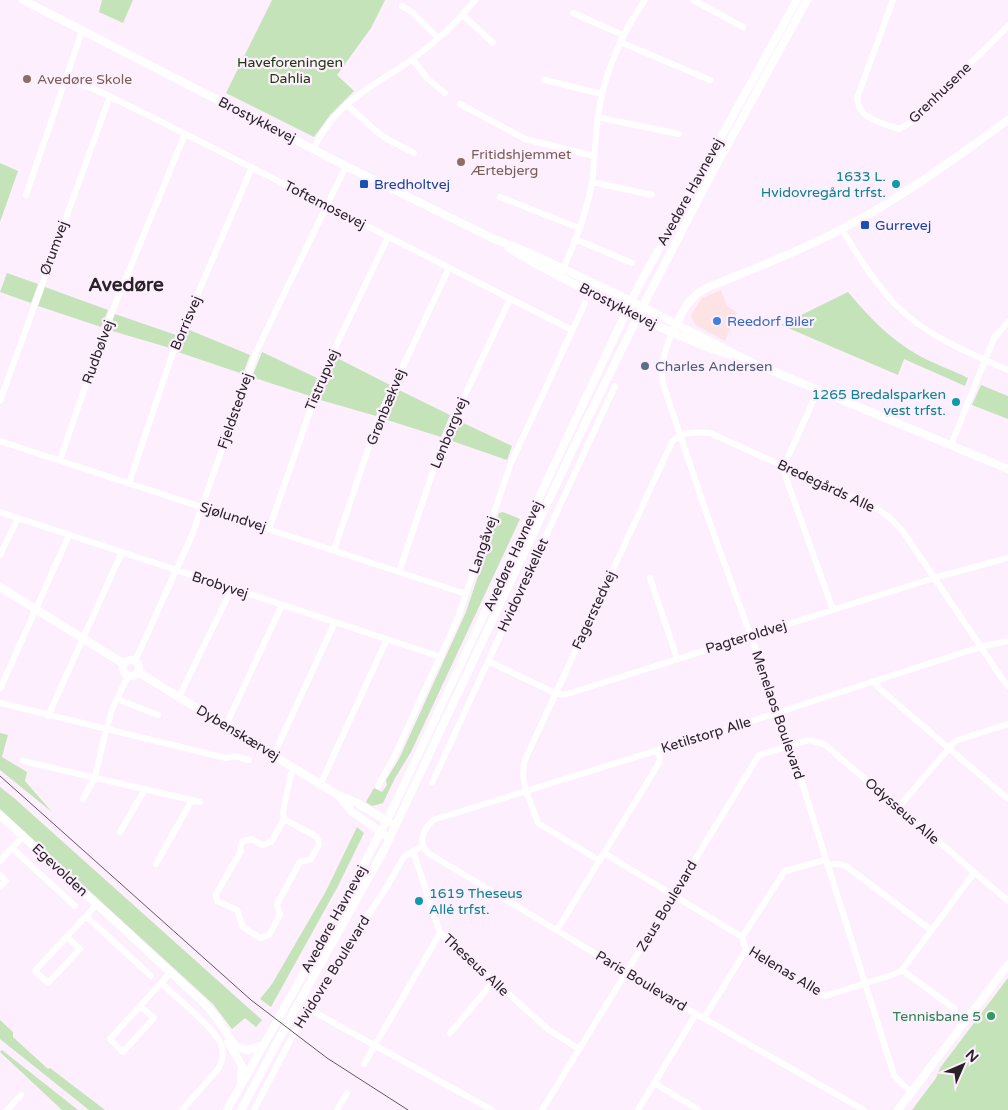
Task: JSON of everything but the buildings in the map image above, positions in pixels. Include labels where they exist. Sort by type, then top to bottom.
[{"type":"street","name":"Brostykkevej","points":[[23,0],[346,166],[492,238],[563,268],[749,361],[1008,469]]},
{"type":"street","points":[[313,148],[332,119],[346,104],[364,89],[412,59],[463,15],[475,0]]},
{"type":"street","points":[[559,276],[579,228],[592,182],[602,94],[622,39],[645,0]]},
{"type":"street","points":[[693,0],[742,27]]},
{"type":"street","name":"Avedøre Havnevej","points":[[228,1110],[350,892],[387,821],[627,311],[662,242],[796,0]]},
{"type":"street","name":"Avedøre Havnevej","points":[[241,1110],[390,838],[579,436],[642,307],[711,175],[807,0]]},
{"type":"street","name":"Grenhusene","points":[[894,0],[857,98],[859,108],[866,117],[899,129],[911,122],[1008,26]]},
{"type":"street","points":[[402,6],[413,13],[438,38]]},
{"type":"street","points":[[573,13],[622,39],[710,80]]},
{"type":"street","points":[[463,15],[493,43]]},
{"type":"street","points":[[26,195],[82,31]]},
{"type":"street","points":[[412,59],[429,80],[445,93]]},
{"type":"street","points":[[544,80],[602,94]]},
{"type":"street","name":"Toftemosevej","points":[[76,83],[110,96],[572,330]]},
{"type":"street","name":"Ørumvej","points":[[0,401],[110,96]]},
{"type":"street","points":[[346,104],[376,132],[414,154]]},
{"type":"street","points":[[460,104],[525,139],[594,156]]},
{"type":"street","points":[[598,117],[679,134]]},
{"type":"street","points":[[672,333],[688,302],[704,289],[779,259],[842,230],[924,181],[1008,120]]},
{"type":"street","name":"Rudbølvej","points":[[60,460],[106,330],[185,134]]},
{"type":"street","name":"Fjeldstedvej","points":[[135,661],[192,534],[256,352],[346,166]]},
{"type":"street","name":"Borrisvej","points":[[129,483],[173,352],[252,168]]},
{"type":"street","points":[[592,182],[652,195]]},
{"type":"street","points":[[500,197],[579,228]]},
{"type":"street","points":[[842,230],[866,269],[900,309],[945,341],[1008,370]]},
{"type":"street","name":"Tistrupvej","points":[[268,528],[324,371],[388,238]]},
{"type":"street","name":"Brostykkevej","points":[[492,238],[529,261],[638,317],[714,350],[749,361]]},
{"type":"street","points":[[575,239],[632,263]]},
{"type":"street","name":"Grønbækvej","points":[[334,550],[378,420],[449,268]]},
{"type":"street","name":"Lønborgvej","points":[[399,572],[443,442],[510,299]]},
{"type":"street","name":"Langåvej","points":[[378,786],[394,757],[457,620],[511,463],[586,303]]},
{"type":"street","points":[[951,446],[984,359],[994,338],[1008,322]]},
{"type":"street","name":"Menelaos Boulevard","points":[[672,333],[661,373],[680,435],[790,745],[894,1075],[912,1092]]},
{"type":"street","name":"Hvidovreskellet","points":[[432,783],[615,386]]},
{"type":"street","points":[[818,390],[784,466],[785,475],[833,610]]},
{"type":"street","name":"Bredegårds Alle","points":[[680,435],[696,432],[710,433],[876,508],[890,518],[902,530],[1008,687]]},
{"type":"street","name":"Fagerstedvej","points":[[526,791],[523,775],[524,762],[672,442],[680,435]]},
{"type":"street","name":"Sjølundvej","points":[[0,440],[466,594]]},
{"type":"street","name":"Brobyvej","points":[[0,512],[441,657]]},
{"type":"street","points":[[0,555],[18,518]]},
{"type":"street","points":[[0,688],[70,535]]},
{"type":"street","points":[[48,716],[122,552]]},
{"type":"street","name":"Pagteroldvej","points":[[556,693],[564,695],[934,578],[1008,558]]},
{"type":"street","points":[[650,578],[677,658]]},
{"type":"street","points":[[0,587],[124,664]]},
{"type":"street","points":[[179,696],[232,588]]},
{"type":"street","points":[[226,725],[282,605]]},
{"type":"street","points":[[274,754],[335,622]]},
{"type":"street","points":[[320,783],[387,640]]},
{"type":"street","name":"Ketilstorp Alle","points":[[423,846],[424,831],[426,826],[433,820],[875,682],[980,647],[1008,641]]},
{"type":"street","points":[[124,664],[129,660],[135,661],[139,667],[138,672],[134,676],[128,676]]},
{"type":"street","points":[[488,661],[556,693]]},
{"type":"street","points":[[124,664],[124,671],[128,676]]},
{"type":"street","name":"Dybenskærvej","points":[[138,672],[338,795],[357,803],[396,826]]},
{"type":"street","points":[[83,799],[95,777],[106,730],[117,698],[128,676]]},
{"type":"street","points":[[875,682],[880,689],[1008,799]]},
{"type":"street","points":[[117,698],[158,715]]},
{"type":"street","points":[[0,703],[226,758],[235,756],[250,760]]},
{"type":"street","points":[[898,808],[955,741],[1008,724]]},
{"type":"street","name":"Odysseus Alle","points":[[790,745],[809,740],[824,744],[1008,901]]},
{"type":"street","name":"Zeus Boulevard","points":[[542,1110],[759,755],[790,745]]},
{"type":"street","points":[[557,930],[659,763],[660,758],[657,750]]},
{"type":"street","points":[[23,761],[200,802]]},
{"type":"street","points":[[284,819],[317,837],[319,844],[311,859],[300,862],[277,904],[280,915],[269,935],[260,938],[243,928],[237,910],[217,901],[216,894],[241,851],[240,846],[243,840],[251,838],[263,845],[271,842],[284,819],[283,812],[291,774],[296,768]]},
{"type":"street","points":[[120,832],[145,789]]},
{"type":"street","points":[[526,791],[538,823],[600,861]]},
{"type":"street","name":"Dybenskærvej","points":[[338,795],[352,812],[390,838]]},
{"type":"street","points":[[156,864],[192,800]]},
{"type":"street","name":"Egevolden","points":[[0,815],[209,1009],[234,1045],[239,1049],[248,1050],[263,1045]]},
{"type":"street","name":"Egevolden","points":[[0,861],[23,836]]},
{"type":"street","name":"Hvidovre Boulevard","points":[[254,1110],[308,1008],[388,885],[402,860],[423,846]]},
{"type":"street","name":"Paris Boulevard","points":[[423,846],[428,852],[696,1014],[864,1110]]},
{"type":"street","name":"Egevolden","points":[[12,848],[75,906]]},
{"type":"street","name":"Theseus Alle","points":[[413,851],[440,933],[548,1030],[580,1049]]},
{"type":"street","name":"Helenas Alle","points":[[604,853],[742,937],[746,950],[825,996],[864,982],[895,974],[902,970]]},
{"type":"street","points":[[742,937],[785,871],[826,862],[846,866],[931,930]]},
{"type":"street","points":[[954,1009],[902,970],[974,873]]},
{"type":"street","points":[[0,876],[6,880],[0,887]]},
{"type":"street","name":"Egevolden","points":[[67,937],[80,949],[48,983],[35,971],[97,904]]},
{"type":"street","name":"Egevolden","points":[[86,916],[151,976]]},
{"type":"street","points":[[364,1064],[440,933]]},
{"type":"street","points":[[704,1018],[746,950]]},
{"type":"street","points":[[898,1110],[1008,965]]},
{"type":"street","points":[[140,1006],[154,1018],[123,1052],[110,1039],[140,1006],[171,972]]},
{"type":"street","points":[[450,1033],[494,982]]},
{"type":"street","points":[[161,983],[214,1034],[222,1049],[222,1062],[218,1069],[182,1110]]},
{"type":"street","points":[[308,1008],[492,1110]]},
{"type":"street","points":[[638,1110],[696,1014]]},
{"type":"street","name":"Egevolden","points":[[223,1029],[228,1043],[242,1066],[240,1086]]},
{"type":"street","points":[[654,1083],[699,1110]]},
{"type":"street","points":[[337,1110],[347,1093]]},
{"type":"street","points":[[7,1110],[21,1095]]},
{"type":"shaded area","points":[[721,290],[727,306],[737,312],[725,341],[696,325],[691,317],[702,298]]},
{"type":"green space","points":[[102,0],[133,0],[123,23],[99,12]]},
{"type":"green space","name":"Haveforeningen Dahlia","points":[[272,0],[385,0],[371,28],[337,75],[354,91],[330,115],[314,137],[226,93]]},
{"type":"green space","points":[[0,163],[18,171],[0,222]]},
{"type":"green space","points":[[7,273],[38,284],[31,303],[0,292]]},
{"type":"green space","points":[[45,287],[108,310],[101,327],[38,306]]},
{"type":"green space","points":[[848,292],[872,319],[898,342],[924,358],[968,378],[965,386],[904,359],[898,375],[781,325]]},
{"type":"green space","points":[[115,314],[176,335],[170,348],[109,330]]},
{"type":"green space","points":[[187,329],[250,355],[243,374],[178,352]]},
{"type":"green space","points":[[262,352],[317,378],[310,396],[252,377]]},
{"type":"green space","points":[[335,357],[390,385],[376,416],[317,399]]},
{"type":"green space","points":[[981,385],[1008,396],[1008,419],[972,405]]},
{"type":"green space","points":[[397,389],[450,415],[441,437],[384,419]]},
{"type":"green space","points":[[457,420],[512,446],[507,460],[449,440]]},
{"type":"green space","points":[[503,512],[520,519],[411,752],[395,778],[383,803],[372,806],[366,802],[374,788],[382,792],[387,785],[386,780],[399,759],[466,612],[499,513]]},
{"type":"green space","points":[[0,733],[8,735],[2,757],[27,772],[25,781],[52,812],[0,770]]},
{"type":"green space","points":[[0,787],[262,1020],[256,1027],[245,1018],[232,1029],[213,1004],[0,809]]},
{"type":"green space","points":[[357,827],[364,833],[338,886],[271,1007],[260,999],[272,984],[326,891]]},
{"type":"green space","points":[[1008,978],[1008,1110],[912,1110],[936,1078],[940,1068]]},
{"type":"green space","points":[[0,1020],[13,1032],[13,1037],[48,1069],[50,1068],[105,1110],[89,1110],[0,1039]]},
{"type":"green space","points":[[2,1050],[78,1110],[62,1110],[0,1052]]},
{"type":"tram line","points":[[0,776],[251,1000],[327,1058],[408,1110]]},
{"type":"place","name":"Avedøre Skole","points":[[27,79]]},
{"type":"place","name":"Fritidshjemmet Ærtebjerg","points":[[461,162]]},
{"type":"place","name":"Bredholtvej","points":[[364,184]]},
{"type":"place","name":"1633 L. Hvidovregård trfst.","points":[[896,184]]},
{"type":"place","name":"Gurrevej","points":[[865,225]]},
{"type":"place","name":"Reedorf Biler","points":[[717,321]]},
{"type":"place","name":"Charles Andersen","points":[[645,366]]},
{"type":"place","name":"1265 Bredalsparken vest trfst.","points":[[956,402]]},
{"type":"place","name":"1619 Theseus Allé trfst.","points":[[419,901]]},
{"type":"place","name":"Tennisbane 5","points":[[991,1016]]},
{"type":"district","name":"Avedøre","points":[[126,285]]}]
